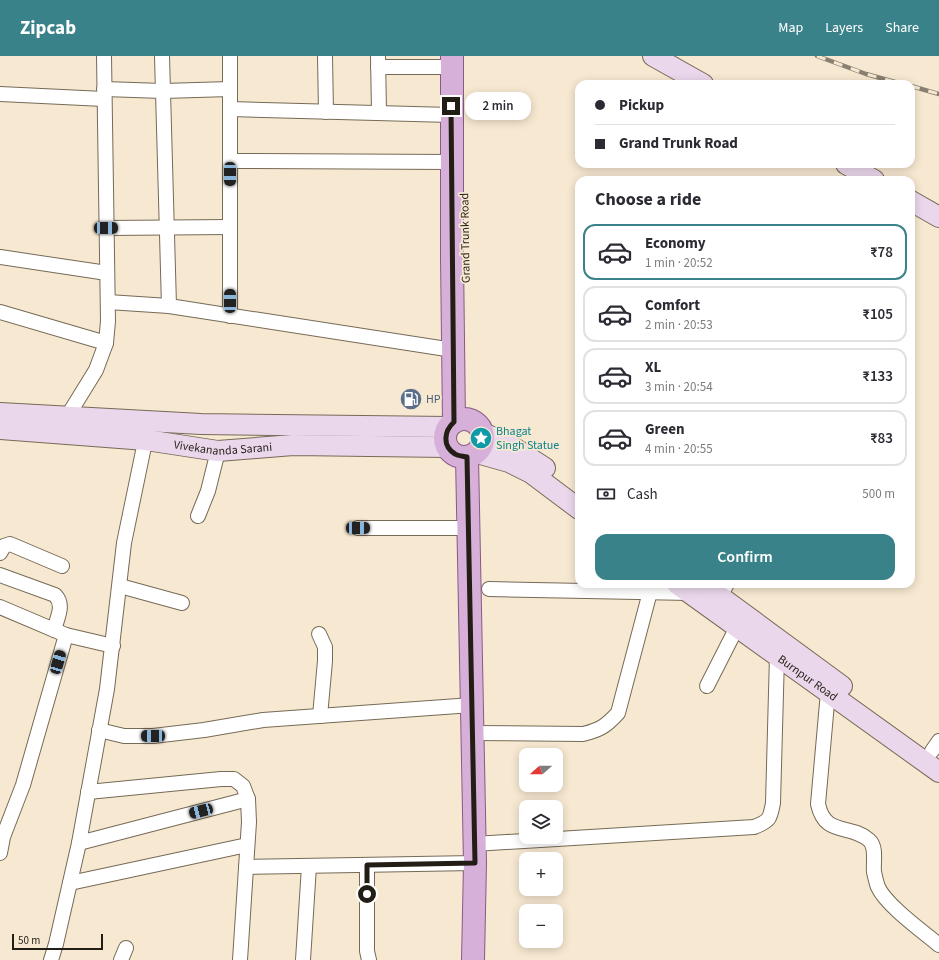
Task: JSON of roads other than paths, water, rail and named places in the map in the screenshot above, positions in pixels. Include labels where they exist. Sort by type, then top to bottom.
[{"type":"main road","name":"Grand Trunk Road","points":[[456,60],[451,114],[453,350],[463,437],[468,528],[475,854],[474,960]]},
{"type":"main road","name":"Grand Trunk Road","points":[[456,60],[465,184],[463,437]]},
{"type":"street","points":[[67,418],[96,370],[106,343],[108,302],[104,56]]},
{"type":"street","points":[[162,56],[169,306]]},
{"type":"street","points":[[230,56],[230,316]]},
{"type":"street","points":[[325,56],[326,112]]},
{"type":"street","points":[[653,56],[696,80]]},
{"type":"street","points":[[380,112],[378,62],[456,60]]},
{"type":"street","points":[[0,94],[104,94],[230,89]]},
{"type":"street","points":[[230,109],[451,114]]},
{"type":"street","points":[[230,161],[451,162]]},
{"type":"street","points":[[853,168],[867,176]]},
{"type":"street","points":[[915,203],[939,217]]},
{"type":"street","points":[[106,228],[230,227]]},
{"type":"street","points":[[0,257],[107,273]]},
{"type":"street","points":[[108,302],[169,306],[453,350]]},
{"type":"street","points":[[0,312],[106,343]]},
{"type":"street","name":"Vivekananda Sarani","points":[[0,413],[67,418],[147,431],[218,451],[293,445],[463,437]]},
{"type":"street","name":"Vivekananda Sarani","points":[[0,429],[147,431],[201,424],[463,437]]},
{"type":"street","points":[[51,960],[70,883],[107,689],[124,543],[147,431]]},
{"type":"street","points":[[463,437],[515,448],[575,490]]},
{"type":"street","points":[[463,437],[531,473],[575,507]]},
{"type":"street","points":[[198,516],[208,491],[218,451]]},
{"type":"street","points":[[358,528],[468,528]]},
{"type":"street","points":[[0,553],[4,546],[10,544],[62,566]]},
{"type":"street","points":[[0,575],[55,595],[59,599],[61,607],[60,633],[23,785],[5,830],[0,853]]},
{"type":"street","points":[[120,586],[182,603]]},
{"type":"street","points":[[489,588],[650,592],[682,588]]},
{"type":"street","name":"Burnpur Road","points":[[691,588],[737,627],[939,772]]},
{"type":"street","points":[[701,588],[724,590],[883,717],[937,749]]},
{"type":"street","points":[[472,733],[583,734],[607,726],[618,713],[650,592]]},
{"type":"street","points":[[0,607],[60,633],[113,646]]},
{"type":"street","points":[[707,686],[737,627]]},
{"type":"street","points":[[319,634],[325,647],[326,661],[320,716]]},
{"type":"street","points":[[246,868],[367,865],[754,827],[764,823],[771,816],[773,803],[777,656]]},
{"type":"street","points":[[828,692],[818,804],[820,814],[826,822],[837,828],[861,835],[870,841],[874,852],[874,872],[878,886],[884,898],[939,945]]},
{"type":"street","points":[[99,730],[124,736],[153,736],[204,730],[263,720],[472,705]]},
{"type":"street","points":[[88,792],[221,779],[234,779],[243,786],[248,799],[249,822],[240,960]]},
{"type":"street","points":[[78,843],[248,799]]},
{"type":"street","points":[[70,883],[247,845]]},
{"type":"street","points":[[367,865],[367,951],[369,960]]},
{"type":"street","points":[[303,960],[309,866]]},
{"type":"railway","points":[[817,56],[866,74],[888,80]]},
{"type":"railway","points":[[915,87],[939,94]]},
{"type":"place","name":"HP","points":[[411,399]]},
{"type":"place","name":"Bhagat Singh Statue","points":[[481,438]]}]
